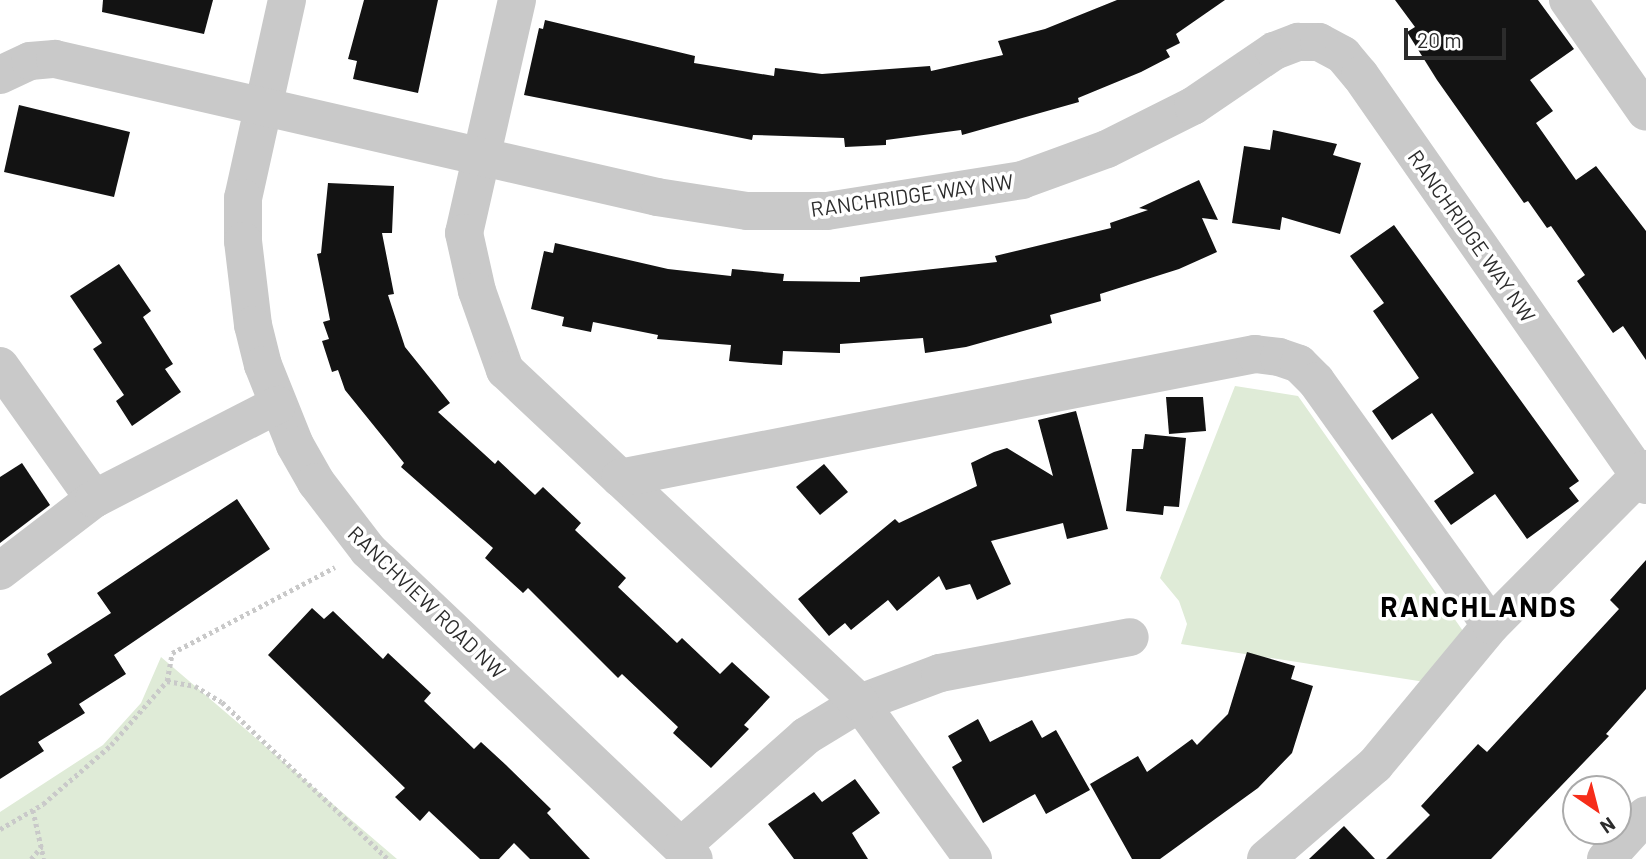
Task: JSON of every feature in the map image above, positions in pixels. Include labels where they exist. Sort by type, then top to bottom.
[{"type":"street","name":"RANCHVIEW ROAD NW","points":[[287,0],[243,198],[243,241],[253,324],[277,405],[316,482],[368,550],[688,852]]},
{"type":"street","points":[[517,0],[464,233],[477,291],[505,370],[860,703],[973,859]]},
{"type":"street","points":[[1568,0],[1646,112]]},
{"type":"street","name":"RANCHRIDGE WAY NW","points":[[0,75],[30,61],[55,59],[265,104],[657,197],[747,211],[827,211],[957,194],[1022,180],[1107,149],[1193,106],[1273,51],[1319,41],[1343,55],[1360,75],[1644,476]]},
{"type":"street","points":[[620,478],[1255,354],[1279,356],[1299,364],[1316,381],[1491,625]]},
{"type":"street","points":[[0,366],[94,499]]},
{"type":"street","points":[[0,570],[94,499],[277,405]]},
{"type":"street","points":[[1266,859],[1375,765],[1491,625],[1644,476]]},
{"type":"street","points":[[688,852],[806,736],[860,703],[940,673],[1130,637]]},
{"type":"street","points":[[1606,859],[1646,816]]},
{"type":"path","points":[[0,829],[33,810],[111,746],[167,681],[172,653],[342,564]]},
{"type":"path","points":[[167,681],[195,686],[222,702],[387,859]]},
{"type":"path","points":[[33,810],[44,859]]},
{"type":"path","points":[[31,859],[41,847]]},
{"type":"green space","points":[[1235,386],[1298,396],[1463,631],[1425,682],[1181,644],[1187,624],[1179,601],[1160,578]]},
{"type":"green space","points":[[161,657],[397,859],[0,859],[0,812],[103,745],[141,703]]},
{"type":"building","points":[[103,0],[213,0],[204,34],[102,12]]},
{"type":"building","points":[[364,0],[438,0],[418,93],[353,79],[357,61],[348,59]]},
{"type":"building","points":[[1117,0],[1225,0],[1176,34],[1180,43],[1166,50],[1170,57],[1141,72],[1078,98],[1079,102],[962,135],[961,130],[886,140],[886,145],[845,147],[844,138],[753,135],[752,140],[524,95],[539,28],[543,29],[545,20],[695,56],[694,63],[774,76],[775,68],[822,74],[930,66],[931,71],[1003,55],[998,41],[1045,29]]},
{"type":"building","points":[[1395,0],[1538,0],[1574,49],[1530,80],[1553,111],[1536,123],[1576,180],[1596,166],[1646,231],[1646,360],[1623,326],[1613,333],[1577,281],[1585,275],[1551,226],[1547,228],[1528,201],[1524,203],[1437,80],[1407,32],[1415,27]]},
{"type":"building","points":[[19,105],[130,132],[114,197],[4,172]]},
{"type":"building","points":[[1273,130],[1337,144],[1333,155],[1361,163],[1340,234],[1282,217],[1280,230],[1232,223],[1244,146],[1270,150]]},
{"type":"building","points":[[1199,180],[1218,220],[1202,218],[1217,252],[1179,269],[1100,294],[1101,301],[1050,315],[1052,323],[966,347],[925,353],[923,338],[840,344],[840,353],[783,351],[782,365],[729,361],[731,345],[657,339],[658,335],[593,322],[591,332],[562,326],[564,317],[531,309],[544,251],[553,253],[555,243],[668,269],[731,276],[732,269],[784,274],[783,281],[860,282],[860,277],[997,262],[995,256],[1111,228],[1110,223],[1148,210],[1139,208]]},
{"type":"building","points":[[328,183],[394,186],[392,233],[382,233],[394,294],[388,295],[405,347],[450,403],[438,412],[495,464],[498,460],[535,495],[543,487],[581,523],[575,530],[626,578],[618,587],[677,643],[682,638],[720,674],[732,662],[770,697],[744,725],[749,729],[711,768],[673,733],[678,727],[622,674],[618,678],[528,588],[523,593],[485,558],[493,548],[401,467],[404,463],[345,390],[338,370],[332,372],[322,341],[329,339],[323,322],[330,320],[317,254],[321,253]]},
{"type":"building","points":[[1394,225],[1579,481],[1569,488],[1579,501],[1527,539],[1495,494],[1451,525],[1434,501],[1474,473],[1432,413],[1392,440],[1372,411],[1419,378],[1373,311],[1384,303],[1350,256]]},
{"type":"building","points":[[119,264],[151,311],[143,317],[173,364],[165,369],[181,392],[132,426],[116,401],[124,395],[93,349],[102,343],[70,296]]},
{"type":"building","points":[[1166,397],[1203,397],[1206,431],[1169,434]]},
{"type":"building","points":[[1076,411],[1108,529],[1067,539],[1063,523],[991,541],[1011,584],[977,600],[970,584],[946,590],[939,576],[897,611],[888,600],[851,630],[845,623],[829,636],[798,599],[895,519],[899,523],[977,486],[971,463],[1007,448],[1053,476],[1038,420]]},
{"type":"building","points":[[1145,434],[1186,438],[1179,507],[1164,506],[1163,515],[1126,511],[1132,449],[1143,449]]},
{"type":"building","points":[[22,463],[50,505],[0,543],[0,477]]},
{"type":"building","points":[[824,464],[848,492],[820,515],[796,487]]},
{"type":"building","points":[[237,499],[270,549],[114,655],[126,674],[79,704],[85,713],[38,742],[44,751],[0,779],[0,696],[52,663],[47,654],[111,613],[97,593]]},
{"type":"building","points":[[1646,560],[1646,689],[1606,734],[1609,736],[1572,775],[1562,775],[1562,785],[1491,859],[1386,859],[1430,815],[1421,806],[1478,744],[1487,752],[1619,609],[1610,600]]},
{"type":"building","points":[[312,608],[324,619],[333,611],[383,659],[388,653],[431,693],[424,701],[474,749],[481,742],[506,765],[551,809],[547,813],[590,859],[530,859],[514,843],[499,859],[480,859],[429,811],[420,821],[395,797],[405,788],[268,655]]},
{"type":"building","points":[[1247,652],[1295,666],[1291,679],[1313,686],[1292,753],[1258,788],[1160,859],[1132,859],[1090,784],[1138,756],[1147,772],[1192,739],[1197,745],[1228,714]]},
{"type":"building","points":[[978,719],[990,742],[1032,720],[1042,738],[1056,730],[1090,790],[1046,814],[1035,794],[983,823],[952,767],[962,761],[948,736]]},
{"type":"building","points":[[855,779],[880,813],[852,833],[868,859],[794,859],[768,824],[814,792],[822,802]]},
{"type":"building","points":[[1344,826],[1375,859],[1309,859]]},
{"type":"district","name":"RANCHLANDS","points":[[1479,606]]}]
